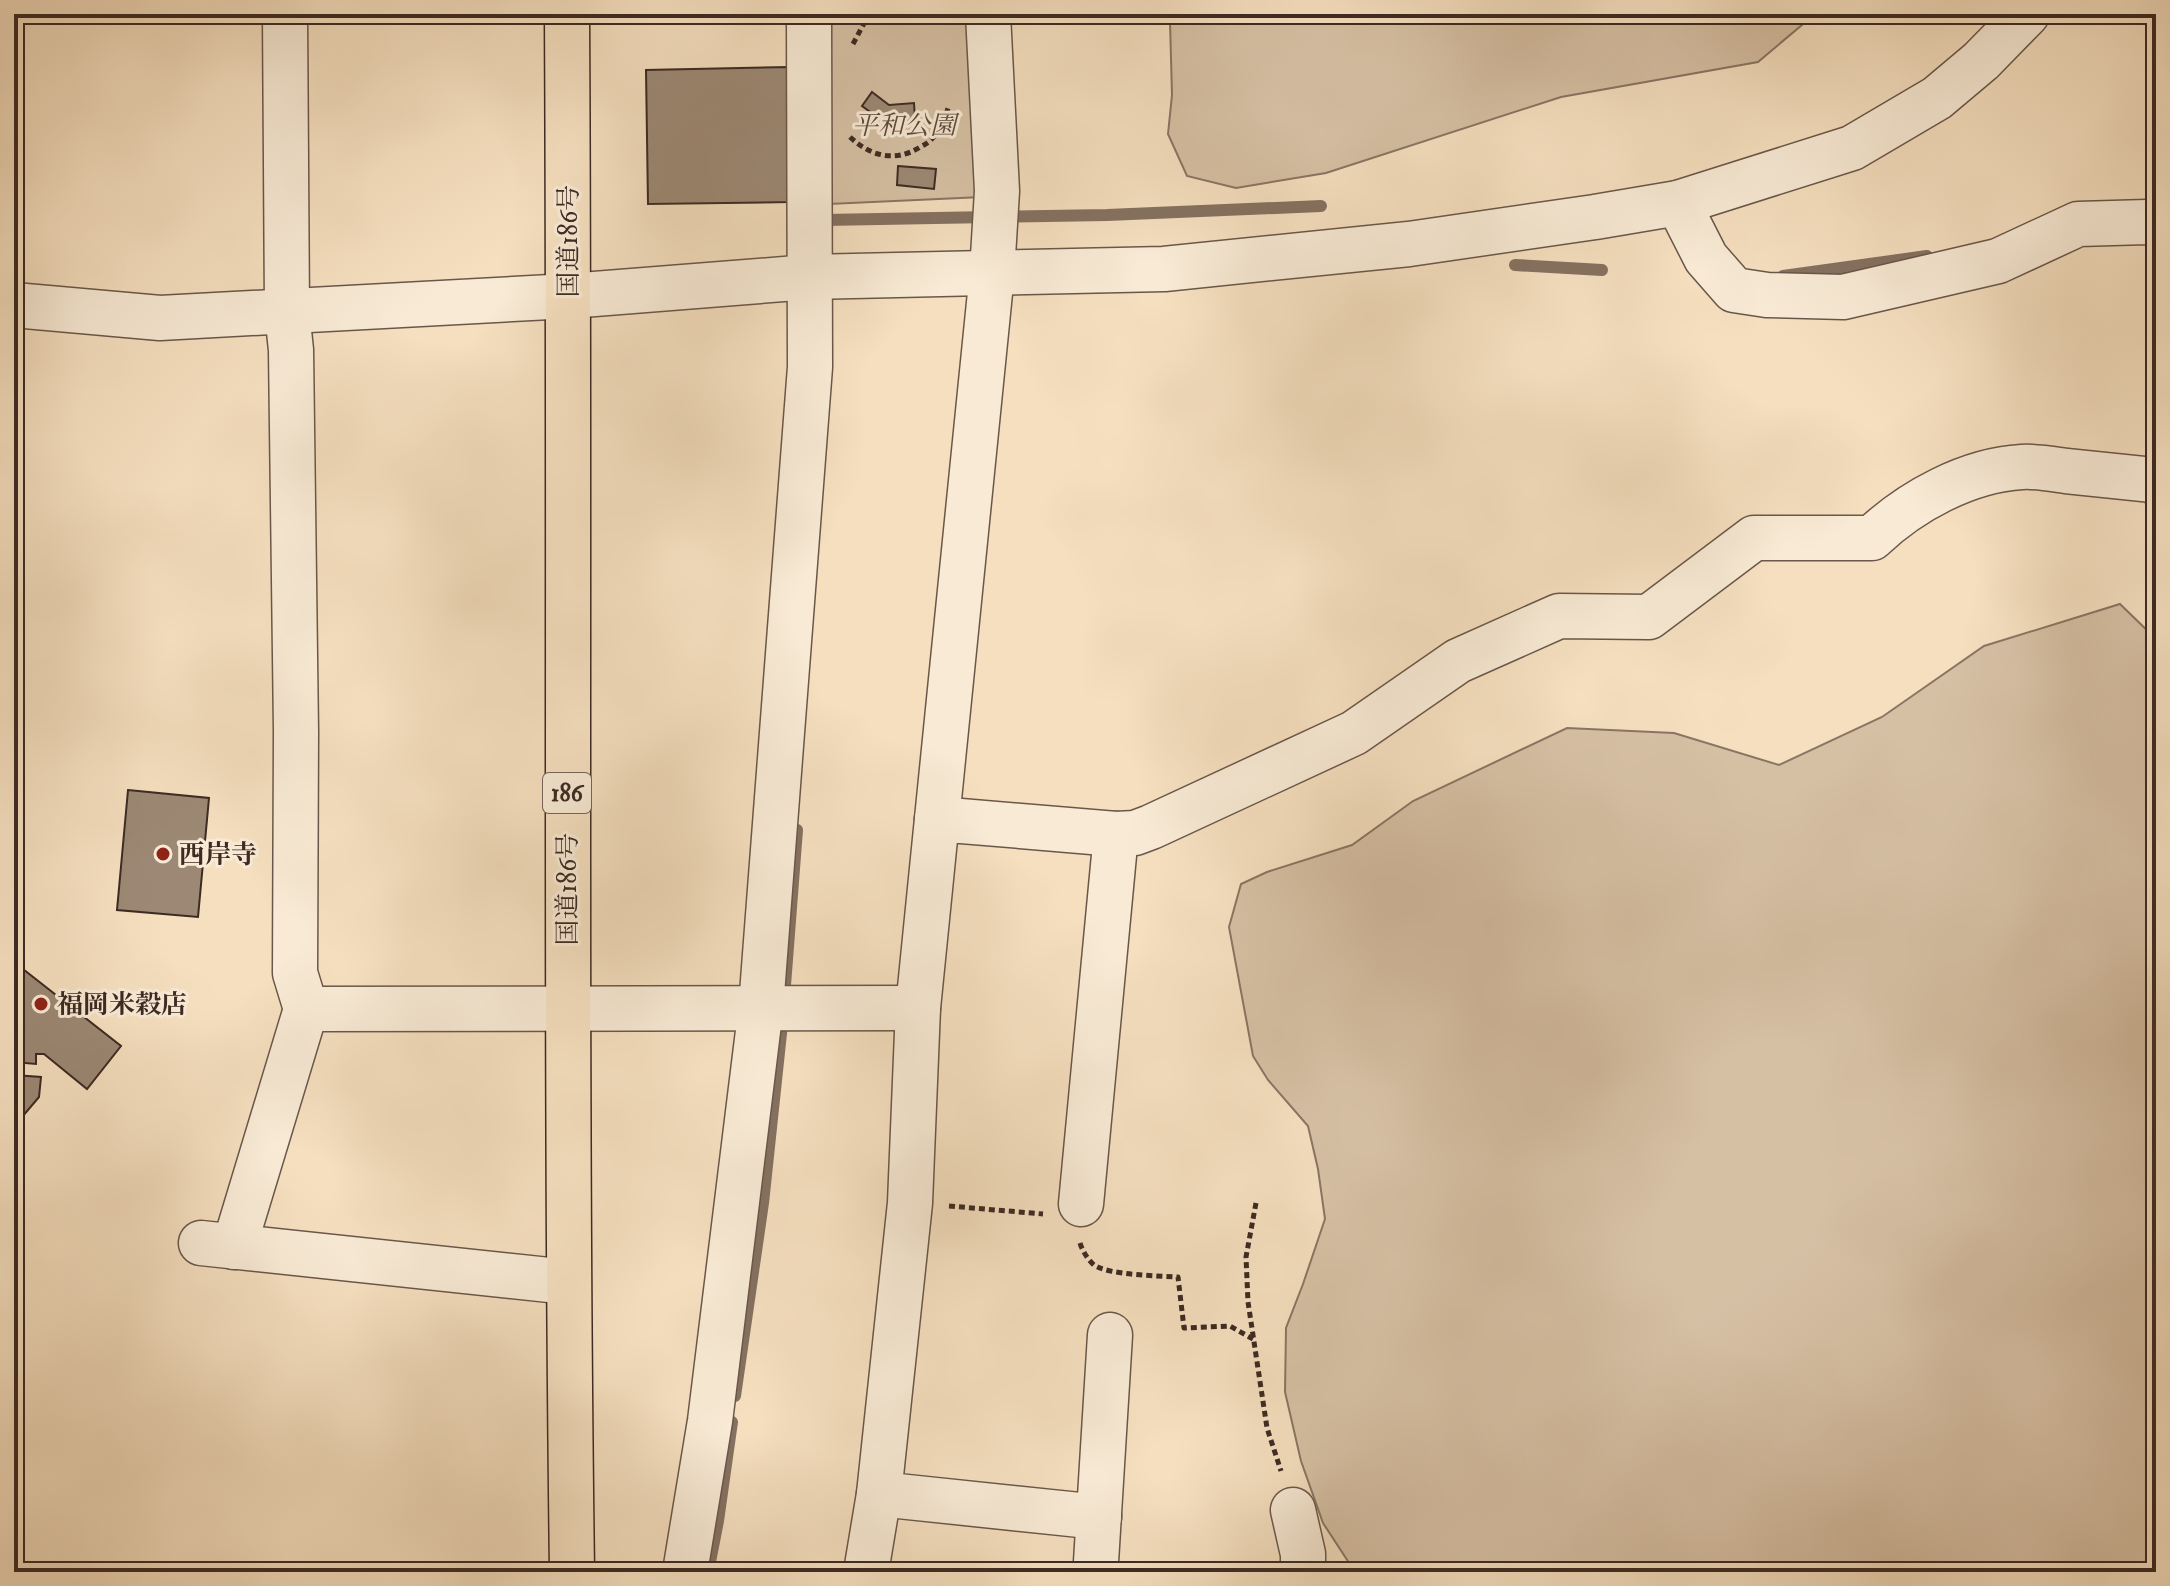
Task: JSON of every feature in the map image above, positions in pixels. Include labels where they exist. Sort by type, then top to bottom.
[{"type":"highway","name":"国道186号","points":[[567,14],[567,1008],[572,1572]]},
{"type":"street","points":[[285,14],[287,312],[291,350],[296,732],[295,973],[306,1009],[218,1245],[568,1282]]},
{"type":"street","points":[[685,1572],[710,1421],[761,1007],[810,367],[809,14]]},
{"type":"street","points":[[866,1572],[879,1494],[910,1203],[918,1008],[992,273],[997,191],[988,14]]},
{"type":"street","points":[[14,305],[160,318],[569,296],[809,277],[1164,269],[1409,244],[1678,203],[1852,148],[1937,98],[1981,61],[2027,14]]},
{"type":"street","points":[[1678,203],[1706,258],[1734,290],[1767,295],[1843,297],[1998,261],[2078,224],[2156,224]]},
{"type":"street","points":[[937,819],[1135,833],[1354,733],[1458,661],[1559,616],[1649,617],[1754,538],[1872,538],[1891,521],[1960,482],[2024,466],[2153,480],[2156,483]]},
{"type":"street","points":[[1068,1219],[1116,834]]},
{"type":"street","points":[[306,1009],[918,1008]]},
{"type":"street","points":[[1096,1562],[1110,1335]]},
{"type":"street","points":[[879,1494],[1099,1517]]},
{"type":"street","points":[[1293,1510],[1303,1554],[1303,1572]]},
{"type":"path","points":[[860,146],[876,155],[898,157],[916,150],[938,131],[951,102]]},
{"type":"path","points":[[910,1203],[1068,1219],[1081,1249],[1094,1265],[1109,1270],[1178,1277],[1184,1328],[1230,1326],[1253,1339]]},
{"type":"path","points":[[1256,1203],[1246,1257],[1253,1339],[1267,1428],[1293,1510]]},
{"type":"green space","name":"平和公園","points":[[830,14],[974,14],[982,197],[829,204]]},
{"type":"green space","points":[[1174,14],[1815,14],[1758,62],[1561,97],[1326,173],[1236,188],[1187,176],[1168,134],[1172,95],[1170,22]]},
{"type":"green space","points":[[2120,604],[2156,639],[2156,1572],[1355,1572],[1323,1523],[1301,1461],[1285,1392],[1286,1328],[1325,1219],[1308,1126],[1268,1080],[1253,1056],[1229,927],[1241,884],[1267,872],[1352,845],[1413,801],[1567,728],[1674,733],[1779,765],[1882,717],[1984,646]]},
{"type":"building","points":[[790,67],[792,202],[648,204],[646,70]]},
{"type":"building","points":[[872,92],[889,105],[914,103],[915,120],[884,122],[862,106]]},
{"type":"building","points":[[898,166],[936,169],[934,189],[897,185]]},
{"type":"building","name":"西岸寺","points":[[128,790],[209,798],[198,917],[117,910]]},
{"type":"building","name":"福岡米穀店","points":[[14,962],[121,1046],[87,1089],[44,1054],[36,1054],[36,1064],[14,1062]]},
{"type":"building","points":[[14,1075],[41,1077],[39,1097],[23,1116],[14,1115]]},
{"type":"waterway","points":[[824,220],[1107,215],[1321,206]]},
{"type":"waterway","points":[[1783,276],[1927,256]]},
{"type":"waterway","points":[[1515,265],[1602,270]]},
{"type":"waterway","points":[[735,1396],[763,1203],[782,1024],[797,830]]},
{"type":"waterway","points":[[708,1572],[732,1422]]},
{"type":"place","name":"西岸寺","points":[[163,854]]},
{"type":"place","name":"福岡米穀店","points":[[41,1004]]}]
